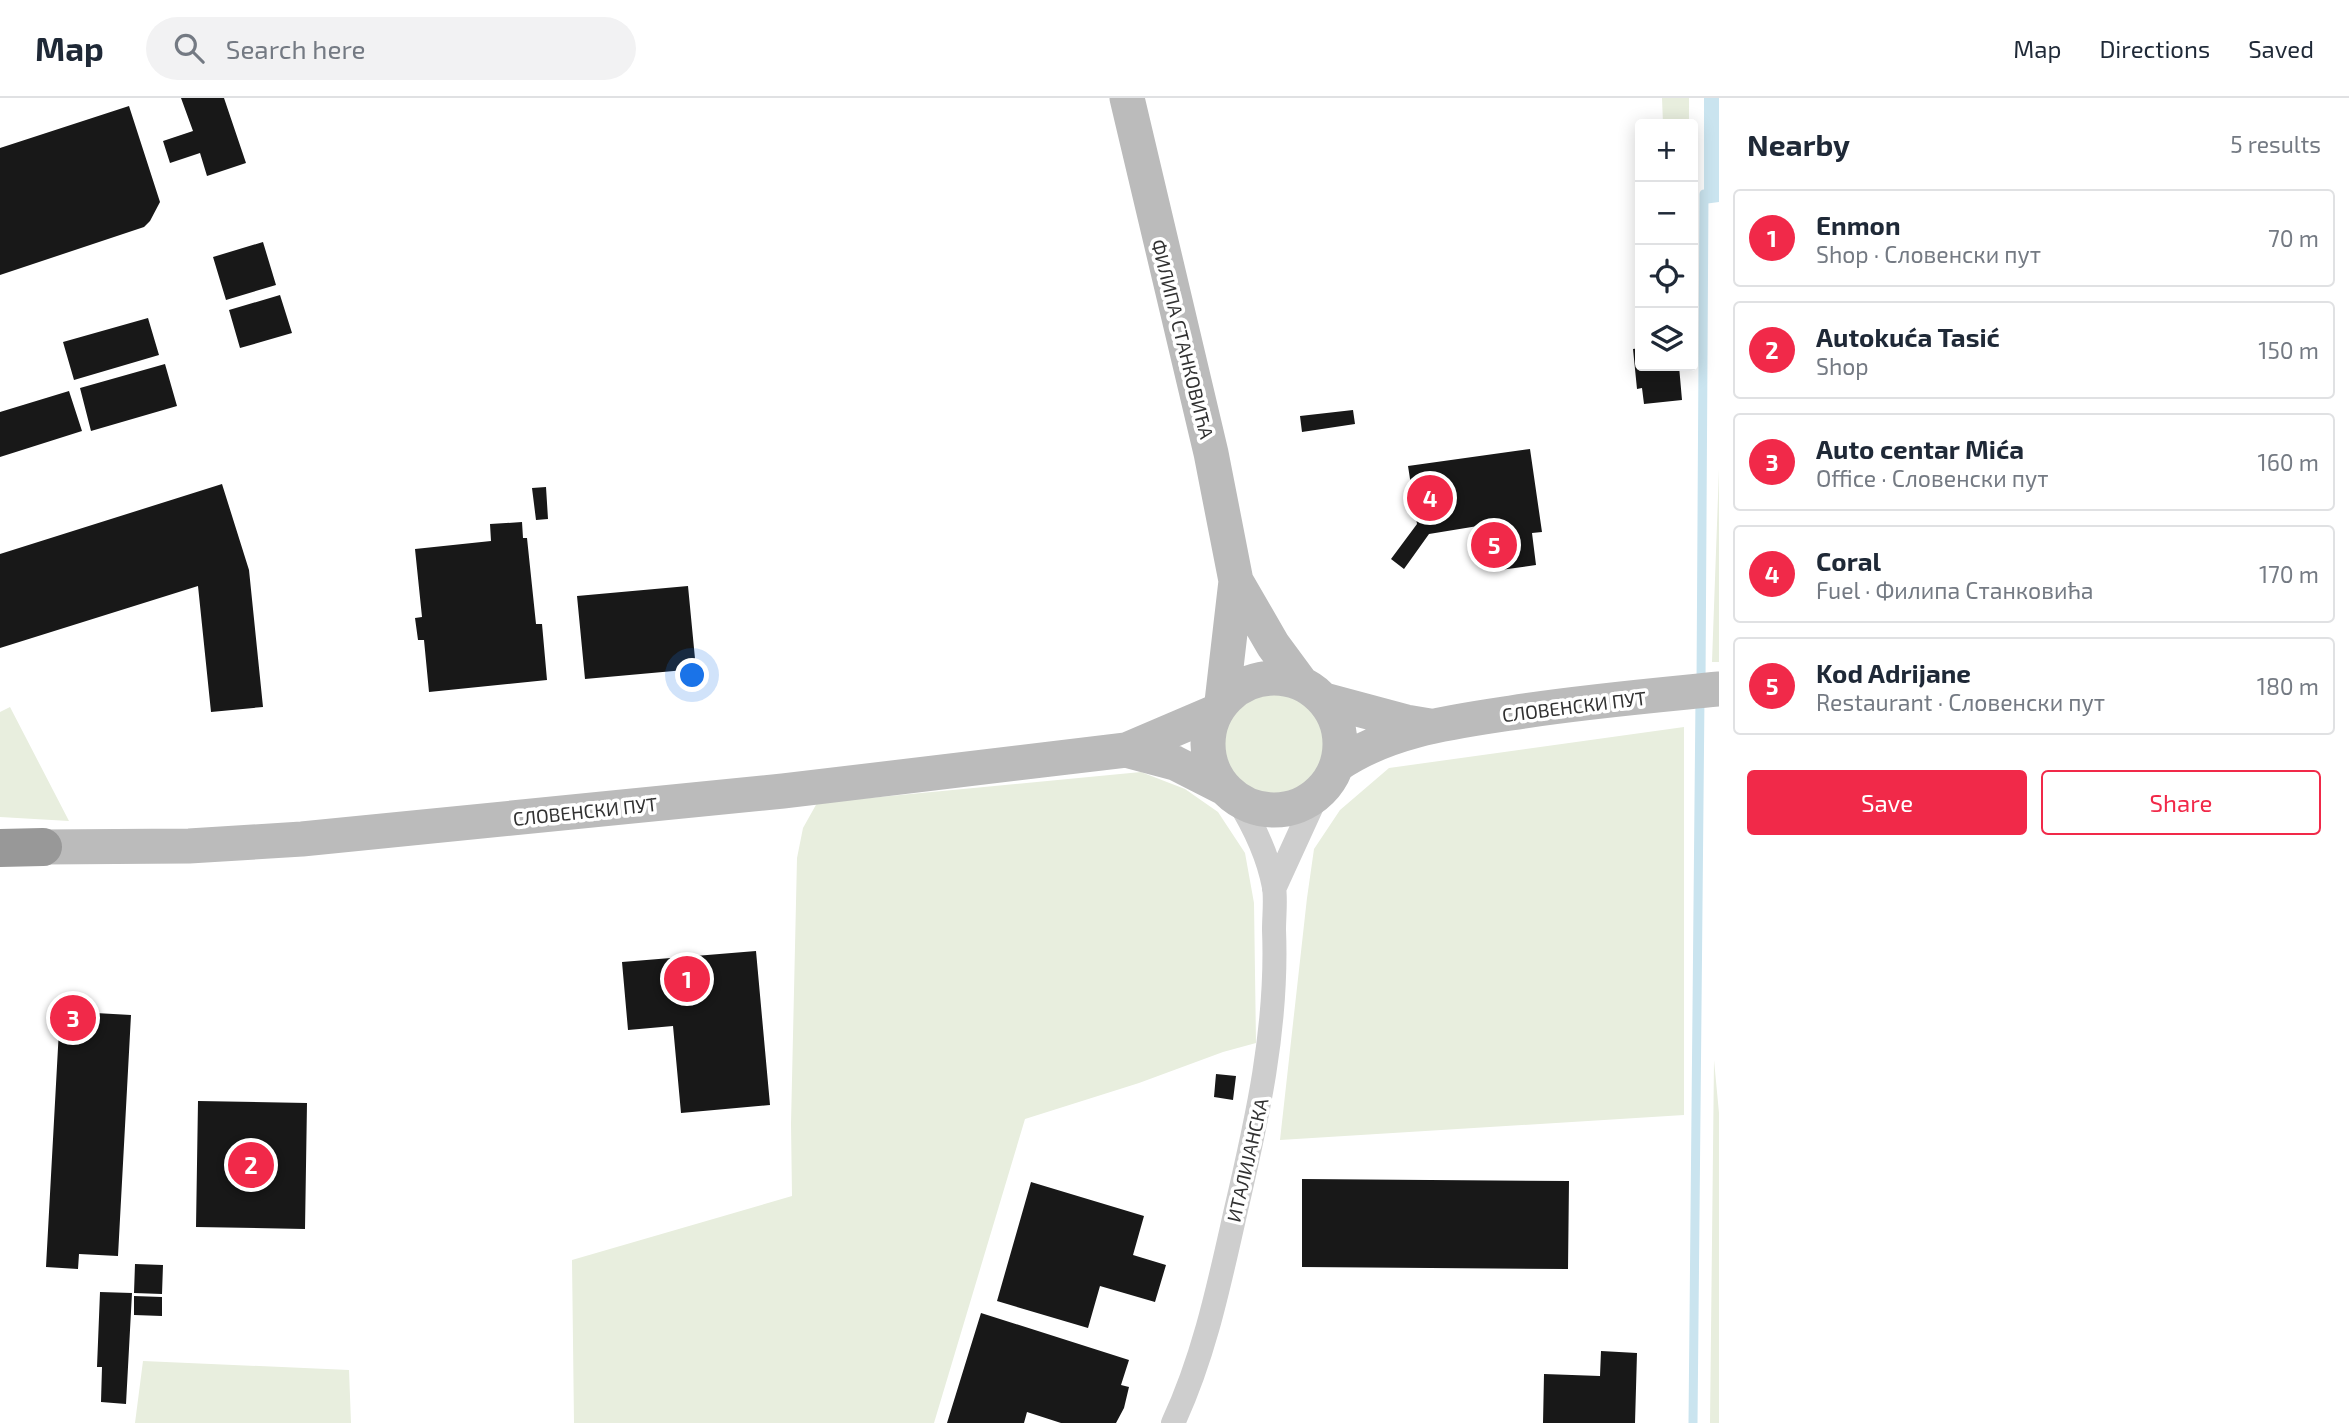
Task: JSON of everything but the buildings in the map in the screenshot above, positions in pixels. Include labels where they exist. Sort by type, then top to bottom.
[{"type":"highway","points":[[0,848],[43,847]]},
{"type":"main road","name":"ФИЛИПА СТАНКОВИЋА","points":[[1127,98],[1211,453],[1236,581],[1219,707]]},
{"type":"main road","name":"ФИЛИПА СТАНКОВИЋА","points":[[1236,581],[1273,645],[1313,691]]},
{"type":"main road","points":[[1280,678],[1313,691],[1332,711],[1339,731],[1340,752],[1329,781],[1317,795],[1292,808],[1278,810],[1250,806],[1231,794],[1217,778],[1208,752],[1210,725],[1219,707],[1232,692],[1258,679],[1280,678]]},
{"type":"main road","name":"СЛОВЕНСКИ ПУТ","points":[[1337,765],[1367,747],[1430,726],[1550,707],[1719,689]]},
{"type":"main road","name":"СЛОВЕНСКИ ПУТ","points":[[1313,691],[1406,722],[1430,726]]},
{"type":"main road","name":"СЛОВЕНСКИ ПУТ","points":[[43,847],[189,846],[314,838],[740,796],[1126,750],[1219,707]]},
{"type":"main road","name":"СЛОВЕНСКИ ПУТ","points":[[1126,750],[1175,763],[1231,794]]},
{"type":"street","name":"ИТАЛИЈАНСКА","points":[[1173,1423],[1185,1397],[1213,1311],[1262,1092],[1275,988],[1274,889],[1254,826],[1231,794]]},
{"type":"street","name":"ИТАЛИЈАНСКА","points":[[1274,889],[1317,795]]},
{"type":"green space","points":[[1662,98],[1689,98],[1689,119],[1663,119]]},
{"type":"green space","points":[[1719,469],[1719,662],[1712,662]]},
{"type":"green space","points":[[1273,693],[1292,697],[1309,708],[1320,725],[1324,744],[1320,763],[1309,780],[1292,791],[1273,795],[1254,791],[1237,780],[1226,763],[1222,744],[1226,725],[1237,708],[1254,697]]},
{"type":"green space","points":[[10,707],[69,821],[0,817],[0,712]]},
{"type":"green space","points":[[1684,727],[1684,1115],[1280,1140],[1314,849],[1340,810],[1389,768]]},
{"type":"green space","points":[[1141,772],[1185,789],[1218,812],[1245,853],[1254,903],[1256,1043],[1025,1119],[934,1423],[574,1423],[572,1260],[792,1196],[797,858],[803,828],[817,803]]},
{"type":"green space","points":[[1714,1060],[1719,1113],[1719,1423],[1710,1423]]},
{"type":"green space","points":[[143,1361],[349,1370],[351,1423],[135,1423]]},
{"type":"water","points":[[1704,98],[1719,98],[1719,202],[1704,204]]},
{"type":"waterway","points":[[1701,684],[1704,194]]},
{"type":"waterway","points":[[1693,1423],[1700,698]]},
{"type":"place","name":"Coral","points":[[1430,498]]},
{"type":"place","name":"Kod Adrijane","points":[[1494,545]]},
{"type":"place","name":"Enmon","points":[[687,979]]},
{"type":"place","name":"Auto centar Mića","points":[[73,1018]]},
{"type":"place","name":"Autokuća Tasić","points":[[251,1165]]}]
